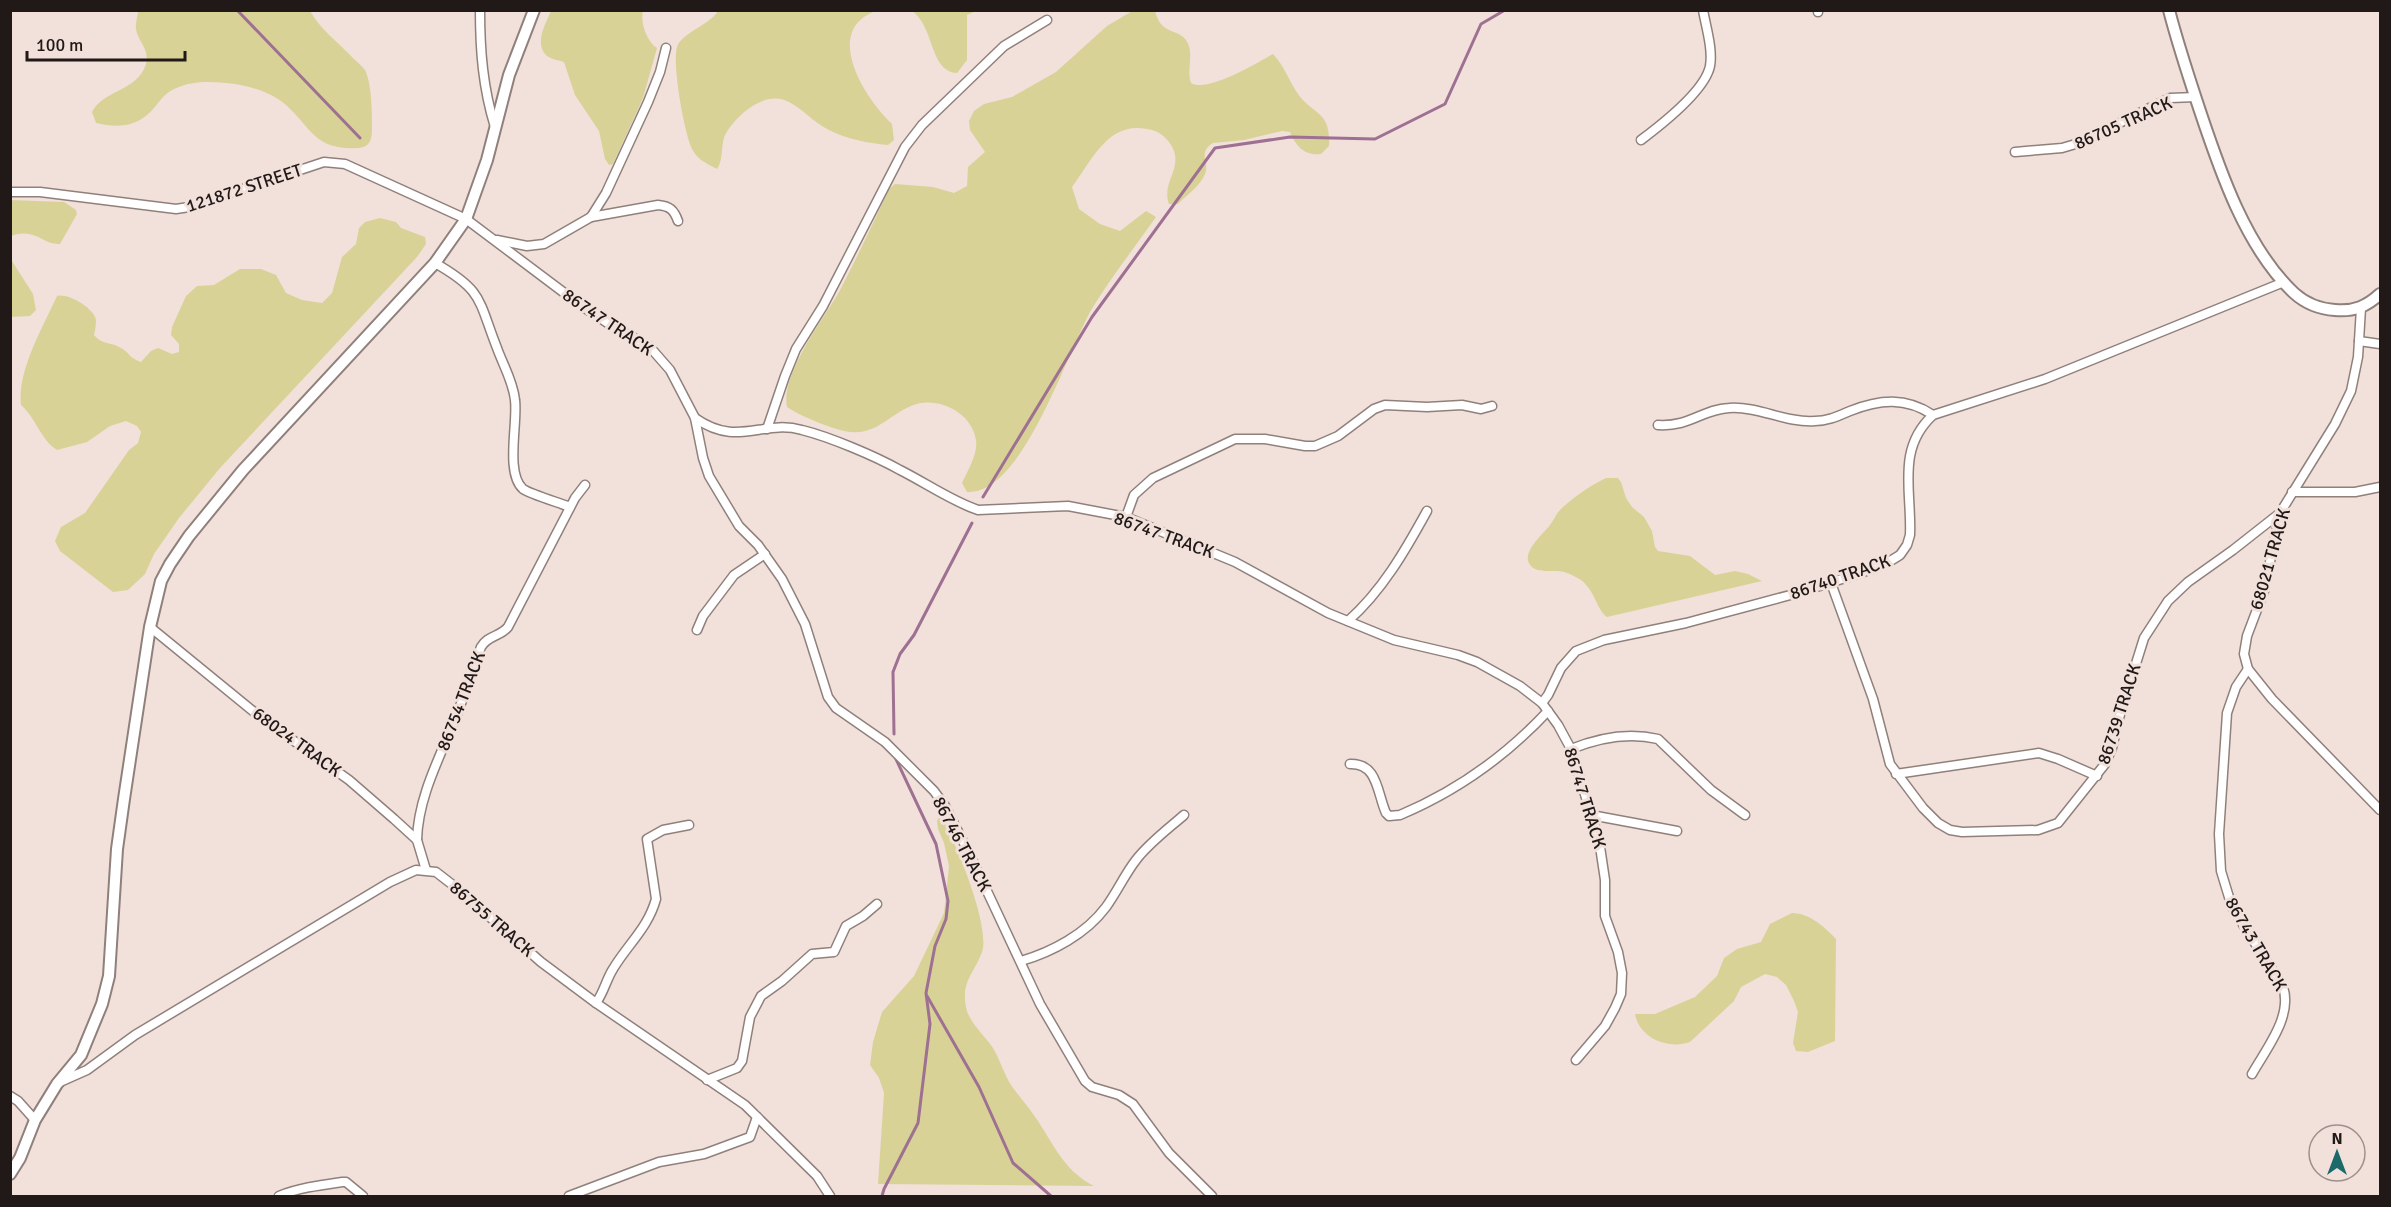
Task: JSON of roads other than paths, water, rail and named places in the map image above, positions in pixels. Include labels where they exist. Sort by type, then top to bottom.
[{"type":"street","points":[[480,10],[482,73],[495,127]]},
{"type":"street","points":[[10,1174],[20,1158],[35,1120],[57,1084],[81,1054],[102,1004],[109,976],[117,849],[150,627],[161,581],[170,564],[214,503],[435,263],[466,219],[487,159],[509,75],[534,10]]},
{"type":"street","points":[[1641,140],[1699,88],[1707,76],[1710,52],[1703,10]]},
{"type":"street","points":[[2169,10],[2180,51],[2223,176],[2235,204],[2261,250],[2284,282],[2295,294],[2311,305],[2327,310],[2345,311],[2361,308],[2380,294]]},
{"type":"street","points":[[767,429],[784,376],[796,349],[823,306],[905,147],[922,125],[1004,46],[1047,20]]},
{"type":"street","points":[[591,217],[606,193],[648,102],[660,72],[666,48]]},
{"type":"street","name":"86705 TRACK","points":[[2015,152],[2062,148],[2079,143],[2170,99],[2196,98]]},
{"type":"street","name":"121872 STREET","points":[[10,192],[40,192],[176,209],[311,166],[334,162],[360,170],[466,219]]},
{"type":"street","points":[[496,240],[527,246],[544,244],[591,217],[658,205],[672,209],[678,221]]},
{"type":"street","name":"86747 TRACK","points":[[466,219],[583,307],[650,346],[670,370],[695,418],[705,425],[727,432],[745,433],[786,426],[813,434],[898,468],[966,506],[978,510],[1068,506],[1126,517],[1226,558],[1328,613],[1394,640],[1478,662],[1520,686],[1545,707],[1571,749],[1604,864],[1605,916],[1618,952],[1622,984],[1616,1008],[1605,1026],[1576,1060]]},
{"type":"street","points":[[435,263],[471,287],[486,315],[513,388],[516,424],[512,461],[516,477],[523,489],[570,507]]},
{"type":"street","points":[[1658,424],[1677,425],[1727,408],[1750,409],[1796,420],[1816,422],[1829,420],[1865,405],[1896,400],[1916,405],[1933,415],[2045,379],[2284,282]]},
{"type":"street","name":"68021 TRACK","points":[[2248,669],[2244,644],[2264,591],[2280,513],[2344,408],[2355,376],[2360,341],[2361,308]]},
{"type":"street","points":[[2360,341],[2380,344]]},
{"type":"street","points":[[1126,517],[1134,495],[1140,488],[1165,471],[1235,439],[1315,446],[1338,436],[1374,409],[1385,405],[1437,407],[1462,405],[1481,409],[1492,406]]},
{"type":"street","name":"86740 TRACK","points":[[1350,764],[1364,765],[1371,770],[1389,816],[1400,815],[1462,784],[1509,748],[1545,707],[1568,658],[1588,646],[1686,623],[1831,583],[1887,563],[1900,555],[1907,545],[1910,523],[1908,462],[1917,434],[1923,424],[1933,415]]},
{"type":"street","name":"86746 TRACK","points":[[695,418],[709,476],[739,526],[765,554],[782,579],[806,624],[828,697],[846,716],[885,742],[934,790],[953,821],[1053,1028],[1085,1081],[1092,1087],[1119,1095],[1133,1104],[1169,1153],[1212,1197]]},
{"type":"street","name":"86754 TRACK","points":[[417,840],[422,800],[459,710],[481,647],[487,639],[504,632],[508,627],[570,507],[585,485]]},
{"type":"street","points":[[2292,492],[2355,492],[2380,487]]},
{"type":"street","points":[[1348,621],[1365,606],[1378,589],[1427,512]]},
{"type":"street","name":"86739 TRACK","points":[[1831,583],[1873,699],[1887,756],[1896,774],[1923,808],[1938,823],[1950,830],[1962,832],[2049,827],[2066,815],[2097,776],[2109,756],[2144,638],[2158,613],[2188,582],[2280,513]]},
{"type":"street","points":[[697,630],[703,616],[729,581],[765,554]]},
{"type":"street","name":"68024 TRACK","points":[[150,627],[259,716],[349,780],[417,840]]},
{"type":"street","points":[[2248,669],[2286,714],[2380,810]]},
{"type":"street","name":"86743 TRACK","points":[[2248,669],[2236,687],[2227,713],[2219,834],[2221,871],[2232,908],[2283,987],[2286,1001],[2282,1018],[2252,1074]]},
{"type":"street","points":[[1571,749],[1606,738],[1647,736],[1658,739],[1711,790],[1745,815]]},
{"type":"street","points":[[1896,774],[2039,753],[2097,776]]},
{"type":"street","points":[[1021,961],[1050,951],[1066,942],[1106,907],[1140,855],[1184,815]]},
{"type":"street","points":[[1591,815],[1677,831]]},
{"type":"street","points":[[596,1003],[604,991],[611,972],[642,932],[654,908],[656,899],[647,839],[656,832],[689,825]]},
{"type":"street","points":[[57,1084],[87,1070],[135,1035],[390,882],[416,870],[426,870],[417,840]]},
{"type":"street","name":"86755 TRACK","points":[[426,870],[436,872],[458,889],[541,962],[596,1003],[745,1105],[817,1176],[830,1197]]},
{"type":"street","points":[[707,1080],[737,1068],[742,1061],[750,1017],[761,996],[812,954],[834,952],[846,926],[877,904]]},
{"type":"street","points":[[10,1096],[18,1101],[35,1120]]},
{"type":"street","points":[[569,1197],[659,1162],[729,1147],[750,1137],[757,1117]]},
{"type":"street","points":[[279,1197],[295,1189],[316,1188],[342,1182],[346,1182],[363,1197]]},
{"type":"waterway","points":[[237,10],[360,138]]},
{"type":"waterway","points":[[983,497],[1092,317],[1215,148],[1290,137],[1375,139],[1445,104],[1481,24],[1505,10]]},
{"type":"waterway","points":[[894,734],[893,672],[900,654],[914,635],[972,523]]},
{"type":"waterway","points":[[882,1196],[918,1123],[930,1024],[926,993],[935,946],[946,919],[948,901],[936,844],[895,757]]},
{"type":"waterway","points":[[927,996],[979,1087],[1013,1163],[1051,1196]]}]
